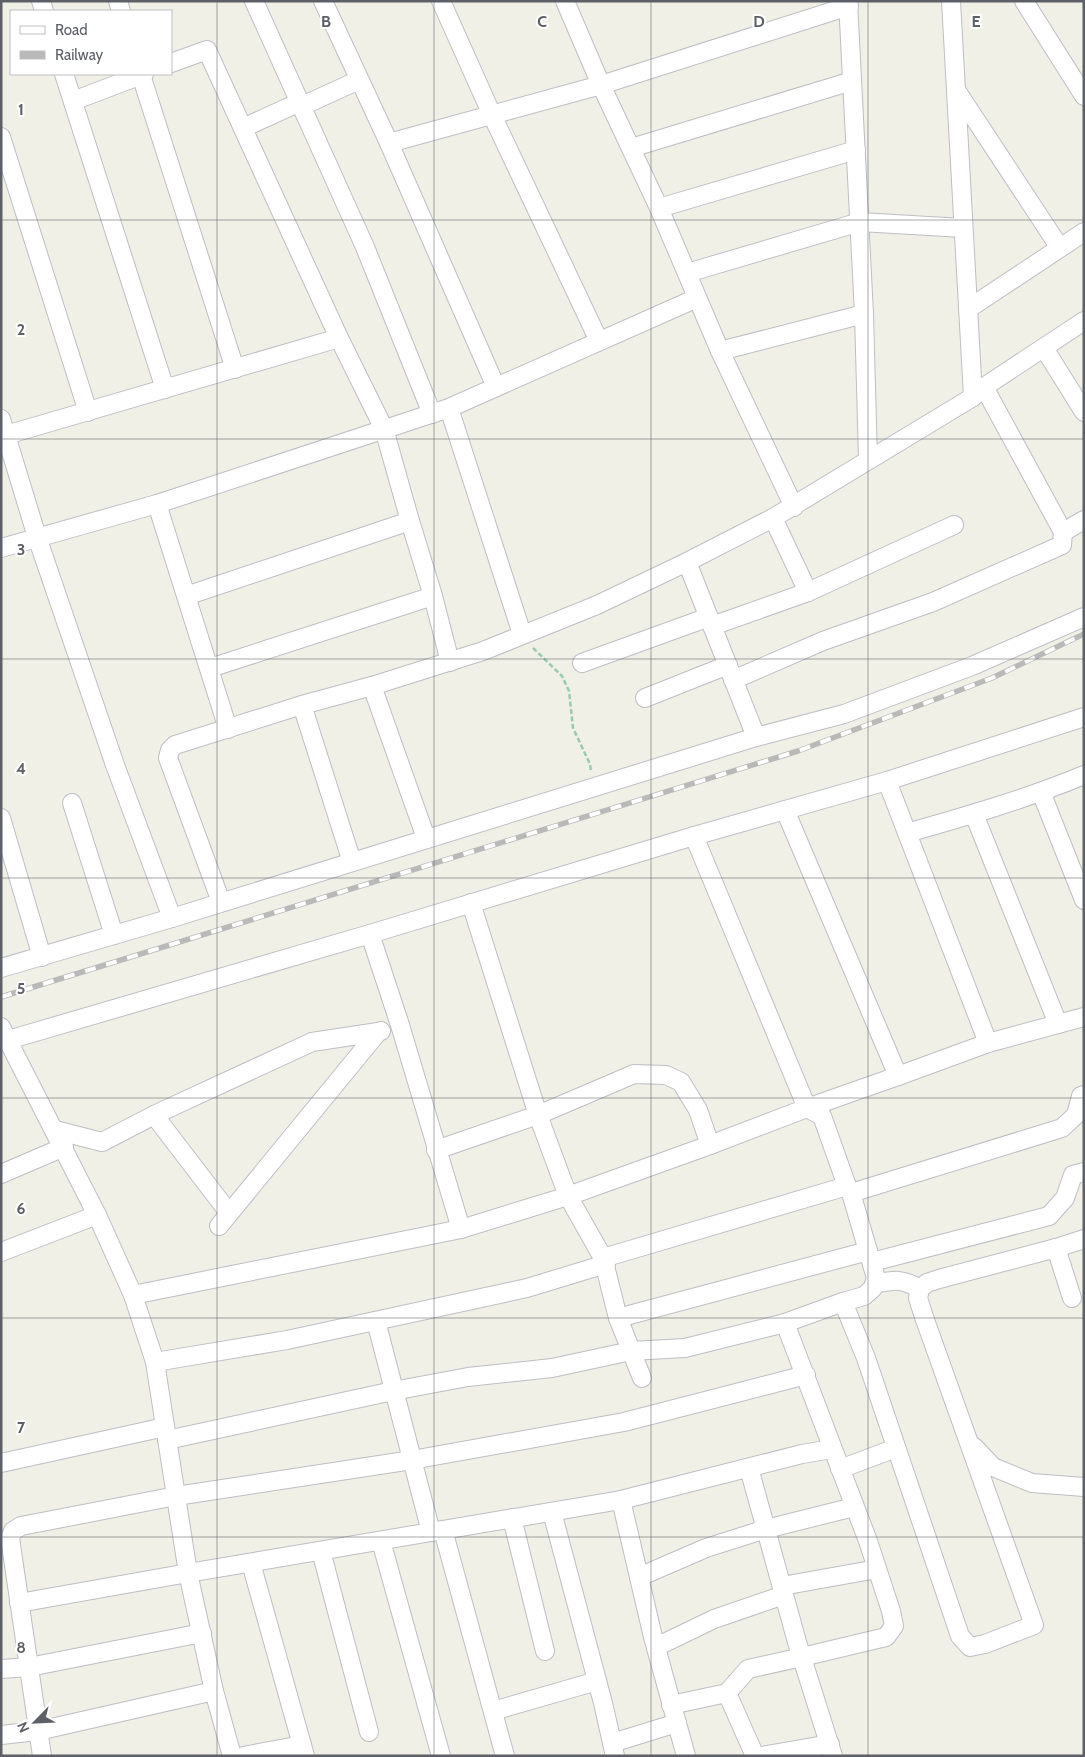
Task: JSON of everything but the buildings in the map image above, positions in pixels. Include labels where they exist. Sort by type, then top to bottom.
[{"type":"street","points":[[254,1],[365,247],[432,414]]},
{"type":"street","points":[[323,1],[389,143],[496,387]]},
{"type":"street","points":[[441,1],[492,115],[599,341]]},
{"type":"street","points":[[645,698],[824,641],[933,602],[1062,546],[1063,532],[978,392],[968,309],[951,1]]},
{"type":"street","points":[[1024,1],[1084,96]]},
{"type":"street","points":[[566,2],[601,86],[659,208],[720,351],[794,507]]},
{"type":"street","points":[[389,143],[601,86],[849,3],[864,314],[868,460]]},
{"type":"street","points":[[172,64],[207,50],[339,338],[384,429],[433,596],[450,662]]},
{"type":"street","points":[[64,75],[165,389]]},
{"type":"street","points":[[72,101],[140,75]]},
{"type":"street","points":[[143,75],[235,369]]},
{"type":"street","points":[[243,128],[359,80]]},
{"type":"street","points":[[631,148],[852,81]]},
{"type":"street","points":[[956,89],[1060,248]]},
{"type":"street","points":[[1,137],[88,412]]},
{"type":"street","points":[[659,208],[856,150]]},
{"type":"street","points":[[687,273],[860,222],[963,228]]},
{"type":"street","points":[[968,309],[1084,232]]},
{"type":"street","points":[[1,548],[157,504],[449,408],[697,298]]},
{"type":"street","points":[[720,351],[864,314]]},
{"type":"street","points":[[221,902],[168,758],[170,750],[175,746],[302,705],[372,686],[483,651],[597,605],[687,562],[794,507],[978,392],[1084,321]]},
{"type":"street","points":[[172,918],[116,765],[37,537],[3,426],[88,412],[339,338]]},
{"type":"street","points":[[1044,348],[1084,412]]},
{"type":"street","points":[[449,408],[522,634]]},
{"type":"street","points":[[157,504],[228,729]]},
{"type":"street","points":[[773,518],[808,592]]},
{"type":"street","points":[[1063,532],[1084,520]]},
{"type":"street","points":[[186,596],[410,521]]},
{"type":"street","points":[[582,663],[808,592],[954,525]]},
{"type":"street","points":[[687,562],[756,737]]},
{"type":"street","points":[[210,668],[433,596]]},
{"type":"street","points":[[1,968],[172,918],[756,737],[844,714],[972,666],[1084,617]]},
{"type":"street","points":[[372,686],[426,838]]},
{"type":"street","points":[[302,705],[352,862]]},
{"type":"street","points":[[232,1756],[214,1691],[188,1573],[155,1362],[133,1295],[97,1215],[5,1033],[370,934],[694,836],[887,781],[1083,719]]},
{"type":"street","points":[[907,833],[974,814],[1041,792],[1084,775]]},
{"type":"street","points":[[887,781],[988,1043]]},
{"type":"street","points":[[1041,792],[1084,900]]},
{"type":"street","points":[[72,803],[114,935]]},
{"type":"street","points":[[785,810],[898,1076]]},
{"type":"street","points":[[974,814],[1058,1024]]},
{"type":"street","points":[[1,818],[42,957]]},
{"type":"street","points":[[1,1463],[468,1377],[552,1368],[631,1351],[685,1348],[785,1323],[864,1296],[873,1288],[876,1278],[870,1256],[849,1190],[822,1116],[807,1108],[694,836]]},
{"type":"street","points":[[471,903],[538,1115],[568,1196],[604,1261],[618,1318],[642,1378]]},
{"type":"street","points":[[370,934],[400,1025],[461,1230]]},
{"type":"street","points":[[133,1295],[461,1230],[568,1196],[988,1043],[1084,1017]]},
{"type":"street","points":[[55,1130],[102,1142],[154,1115],[312,1042],[378,1032],[400,1025]]},
{"type":"street","points":[[154,1115],[224,1219],[378,1032]]},
{"type":"street","points":[[436,1150],[538,1115],[634,1074],[666,1075],[681,1082],[698,1110],[710,1145]]},
{"type":"street","points":[[155,1362],[287,1340],[527,1288],[604,1261],[1062,1128],[1076,1114],[1081,1096],[1084,1095]]},
{"type":"street","points":[[1,1174],[64,1147]]},
{"type":"street","points":[[618,1318],[870,1256],[1049,1216],[1065,1198],[1073,1176],[1084,1172]]},
{"type":"street","points":[[1,1252],[97,1215]]},
{"type":"street","points":[[843,1302],[866,1358],[960,1636],[970,1647],[984,1644],[1034,1625],[924,1317],[918,1298],[920,1289],[928,1283],[940,1279],[1080,1242]]},
{"type":"street","points":[[1056,1248],[1072,1298]]},
{"type":"street","points":[[874,1284],[891,1280],[907,1281],[920,1289]]},
{"type":"street","points":[[376,1321],[412,1460],[437,1531],[505,1756]]},
{"type":"street","points":[[672,1705],[727,1693],[748,1669],[886,1637],[894,1626],[892,1612],[877,1569],[785,1323]]},
{"type":"street","points":[[42,1756],[10,1538],[13,1531],[21,1526],[176,1496],[412,1460],[624,1422],[806,1375]]},
{"type":"street","points":[[969,1442],[993,1468],[1032,1483],[1084,1487]]},
{"type":"street","points":[[840,1469],[896,1448]]},
{"type":"street","points":[[20,1603],[621,1500],[802,1454],[832,1449]]},
{"type":"street","points":[[749,1468],[802,1657],[832,1750],[762,1756]]},
{"type":"street","points":[[621,1500],[656,1648],[686,1756]]},
{"type":"street","points":[[639,1577],[706,1548],[766,1529],[854,1507]]},
{"type":"street","points":[[552,1512],[614,1749],[677,1723]]},
{"type":"street","points":[[512,1518],[545,1651]]},
{"type":"street","points":[[381,1541],[441,1756]]},
{"type":"street","points":[[321,1551],[369,1732]]},
{"type":"street","points":[[243,1756],[304,1750],[251,1563]]},
{"type":"street","points":[[656,1648],[714,1619],[783,1591],[877,1569]]},
{"type":"street","points":[[1,1669],[29,1667],[202,1633]]},
{"type":"street","points":[[492,1711],[597,1681]]},
{"type":"street","points":[[1,1735],[38,1730],[214,1691]]},
{"type":"street","points":[[727,1693],[755,1756]]},
{"type":"path","points":[[522,634],[538,653],[562,676],[569,691],[573,728],[590,764],[594,788]]},
{"type":"railway","points":[[1,997],[798,751],[992,678],[1084,634]]}]
